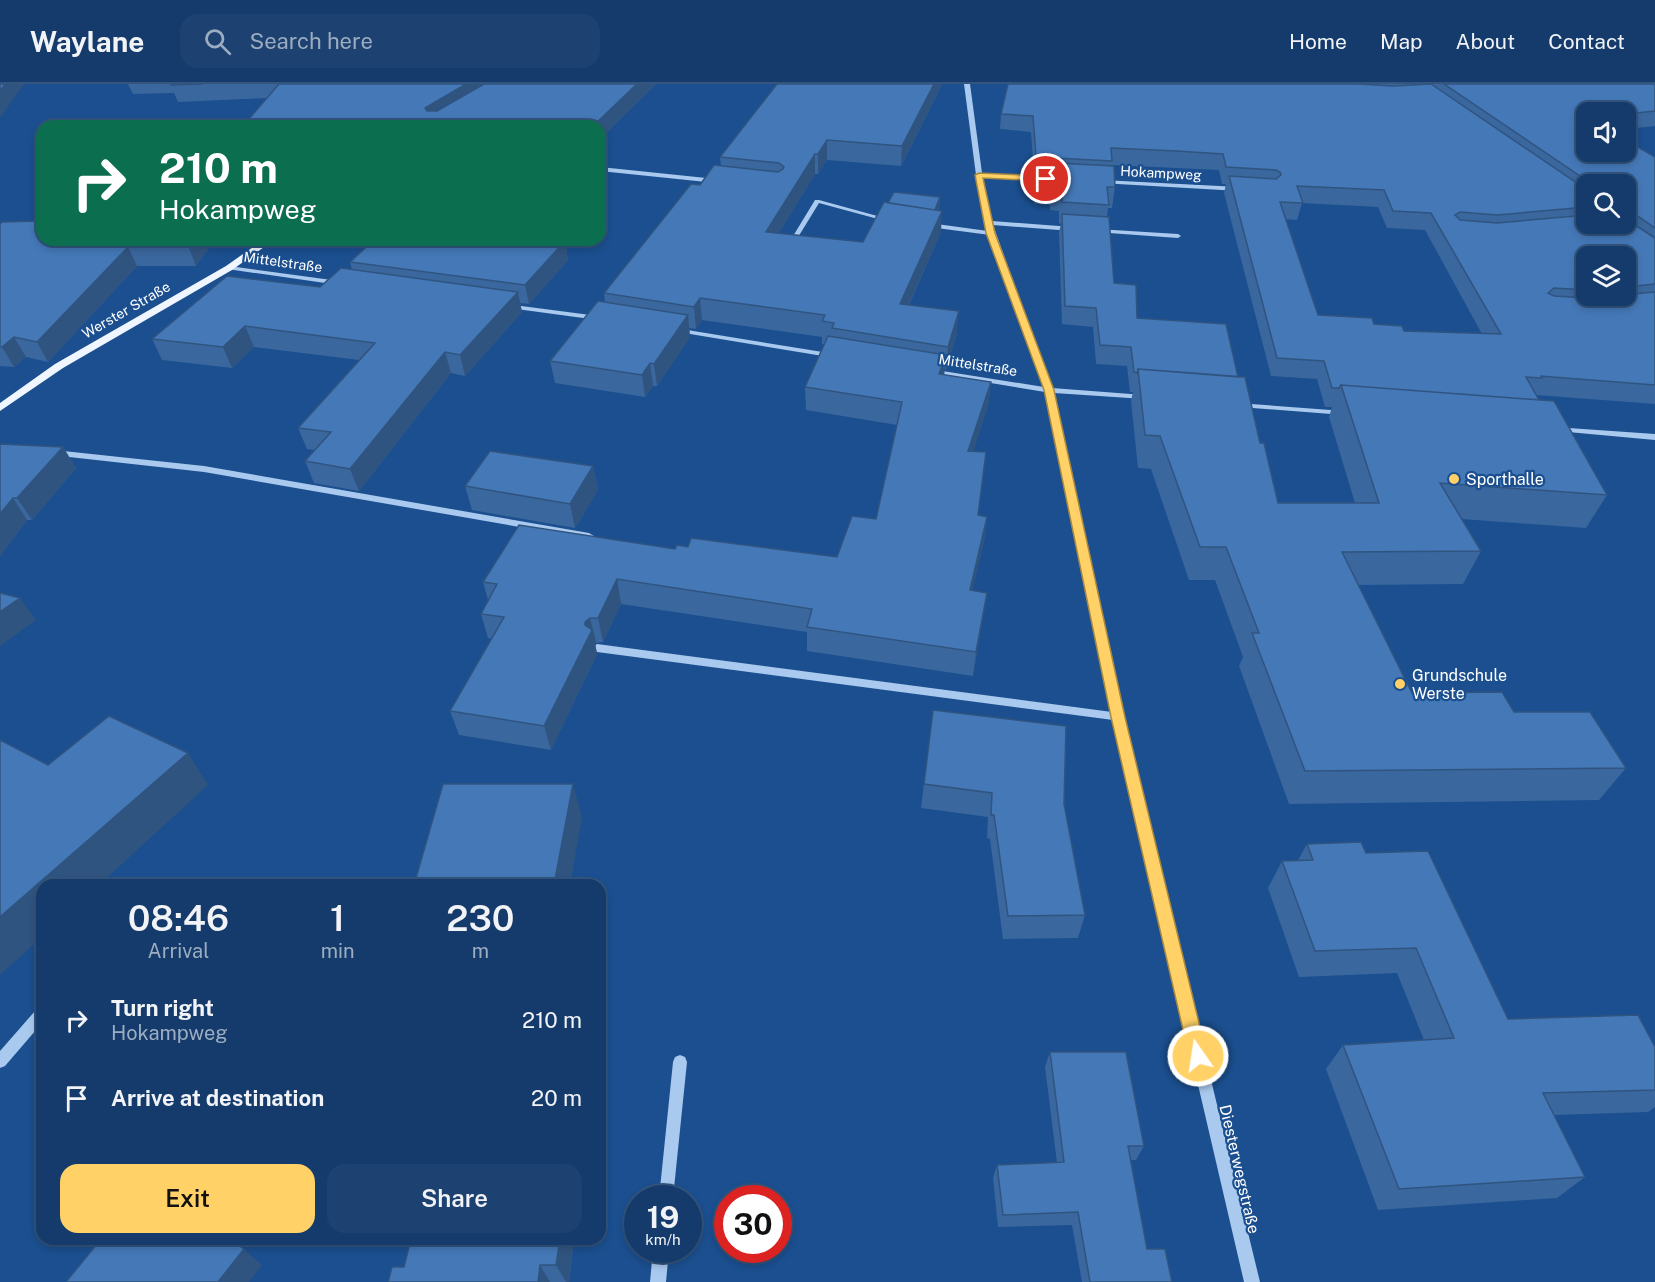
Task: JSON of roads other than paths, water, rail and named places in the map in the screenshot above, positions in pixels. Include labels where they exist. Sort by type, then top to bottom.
[{"type":"main road","name":"Werster Straße","points":[[0,408],[59,366],[229,268],[260,246]]},
{"type":"street","name":"Diesterwegstraße","points":[[967,84],[979,175],[990,228],[1049,390],[1118,717],[1252,1282]]},
{"type":"street","points":[[606,170],[723,182]]},
{"type":"street","points":[[979,175],[1061,180]]},
{"type":"street","name":"Hokampweg","points":[[1096,182],[1248,190]]},
{"type":"street","points":[[790,246],[818,201],[829,202],[878,218],[900,221]]},
{"type":"street","points":[[923,224],[1178,237]]},
{"type":"street","name":"Mittelstraße","points":[[229,268],[347,284]]},
{"type":"street","points":[[500,304],[605,319]]},
{"type":"street","points":[[664,328],[839,356]]},
{"type":"street","name":"Mittelstraße","points":[[921,369],[1049,390],[1156,398]]},
{"type":"street","points":[[1227,404],[1358,414]]},
{"type":"street","points":[[1548,428],[1655,437]]},
{"type":"street","points":[[42,451],[204,469],[604,539]]},
{"type":"street","points":[[597,648],[1118,717]]},
{"type":"street","points":[[0,1061],[36,1020]]},
{"type":"street","points":[[667,1185],[680,1062]]},
{"type":"street","points":[[658,1282],[660,1263]]},
{"type":"place","name":"Sporthalle","points":[[1454,479]]},
{"type":"place","name":"Grundschule Werste","points":[[1400,684]]}]
